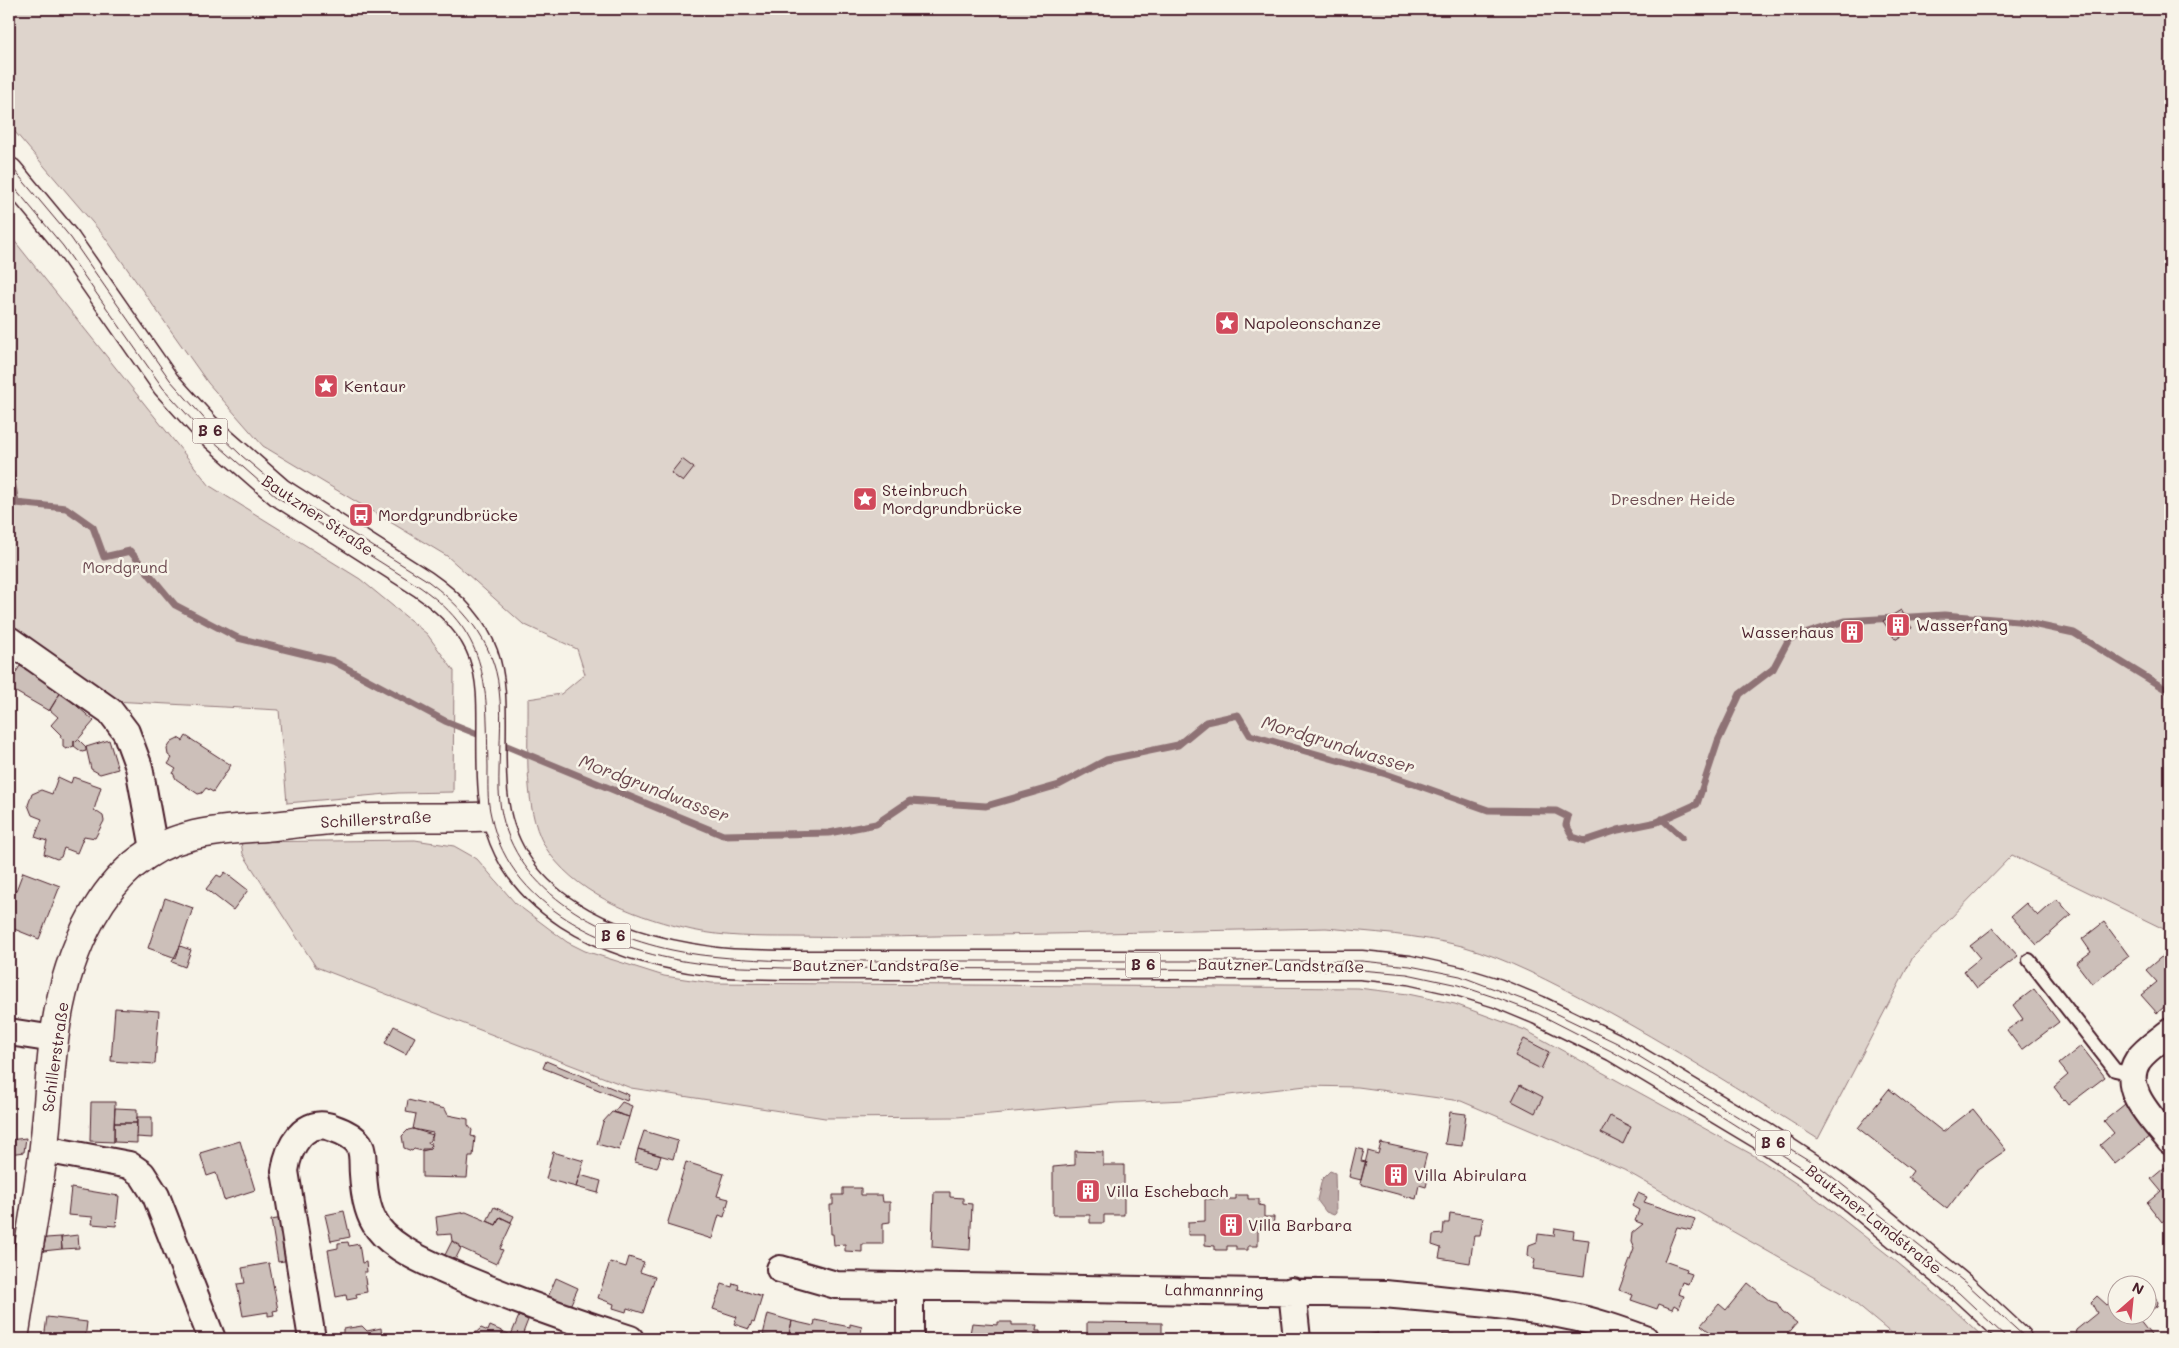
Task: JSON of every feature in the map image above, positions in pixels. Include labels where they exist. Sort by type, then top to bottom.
[{"type":"main road","name":"Bautzner Straße","points":[[9,172],[67,242],[166,384],[206,428],[279,492],[444,598],[473,634],[484,656],[492,688],[495,804]]},
{"type":"main road","name":"Schillerstraße","points":[[14,1339],[33,1230],[44,1149],[54,1039],[62,1000],[77,948],[89,921],[119,879],[154,849],[186,837],[212,832],[495,804]]},
{"type":"main road","name":"Bautzner Landstraße","points":[[495,804],[505,842],[515,862],[535,889],[558,908],[623,941],[669,954],[712,962],[785,965],[1361,965],[1409,970],[1458,981],[1497,993],[1538,1010],[1614,1047],[1804,1163],[1855,1200],[1915,1249],[2018,1339]]},
{"type":"street","points":[[9,640],[110,710],[126,732],[139,767],[154,849]]},
{"type":"street","points":[[9,1032],[54,1039]]},
{"type":"street","points":[[2170,1032],[2146,1051],[2137,1062],[2133,1074],[2133,1087],[2139,1100],[2170,1141]]},
{"type":"street","points":[[312,1339],[285,1171],[292,1145],[300,1136],[318,1126],[331,1126],[348,1134],[358,1144],[363,1155],[364,1182],[370,1213],[378,1228],[412,1255],[501,1294],[630,1339]]},
{"type":"street","points":[[44,1149],[120,1163],[142,1174],[156,1196],[212,1339]]},
{"type":"street","name":"Lahmannring","points":[[780,1269],[836,1285],[1385,1294],[1473,1302],[1567,1316],[1602,1324],[1645,1339]]},
{"type":"street","points":[[910,1285],[910,1339]]},
{"type":"street","points":[[1292,1291],[1297,1339]]},
{"type":"lane","points":[[2029,960],[2115,1070],[2133,1074]]},
{"type":"green space","name":"Dresdner Heide","points":[[9,9],[2170,9],[2170,932],[2012,855],[1913,957],[1818,1139],[1707,1070],[1593,1004],[1513,964],[1479,951],[1445,942],[1394,934],[1326,928],[882,937],[754,937],[692,930],[653,919],[614,904],[579,883],[550,854],[534,820],[528,780],[528,699],[561,694],[585,674],[577,649],[523,624],[447,556],[263,446],[208,383],[104,236],[9,125]]},
{"type":"green space","name":"Mordgrund","points":[[9,234],[210,486],[360,579],[427,634],[454,671],[453,792],[398,793],[287,803],[279,710],[113,701],[9,627]]},
{"type":"green space","points":[[415,840],[454,846],[477,859],[515,903],[567,942],[585,951],[664,976],[712,983],[1358,988],[1408,994],[1455,1004],[1525,1030],[1753,1155],[1803,1188],[1892,1258],[1950,1306],[1985,1339],[1898,1339],[1845,1295],[1624,1170],[1461,1101],[1358,1087],[1306,1086],[1186,1100],[1116,1103],[957,1117],[825,1118],[631,1088],[316,967],[243,854],[241,842]]},
{"type":"shaded area","points":[[1330,1171],[1335,1173],[1336,1213],[1334,1215],[1326,1212],[1317,1200],[1322,1179]]},
{"type":"building","points":[[682,459],[694,468],[683,482],[671,473]]},
{"type":"building","name":"Wasserfang","points":[[1901,610],[1912,628],[1895,639],[1883,621]]},
{"type":"building","name":"Wasserhaus","points":[[1853,626],[1858,633],[1851,638],[1846,631]]},
{"type":"building","points":[[9,660],[16,663],[9,676]]},
{"type":"building","points":[[20,666],[62,690],[49,711],[9,688],[9,683]]},
{"type":"building","points":[[61,692],[94,721],[76,742],[74,740],[74,746],[66,749],[63,747],[61,735],[51,725],[58,717],[50,710]]},
{"type":"building","points":[[186,736],[231,765],[213,792],[206,788],[202,793],[198,794],[176,779],[173,773],[176,769],[168,764],[172,758],[168,755],[167,749],[172,741],[178,738],[183,741]]},
{"type":"building","points":[[78,739],[86,747],[86,751],[82,752],[74,746],[74,740],[76,742]]},
{"type":"building","points":[[109,740],[118,769],[100,774],[91,769],[86,747]]},
{"type":"building","points":[[58,777],[71,783],[73,777],[101,787],[94,810],[103,816],[104,821],[95,838],[84,836],[77,853],[64,848],[61,857],[57,859],[44,854],[47,841],[35,837],[42,819],[32,815],[28,805],[32,794],[41,790],[52,794]]},
{"type":"building","points":[[23,872],[60,886],[39,939],[9,927],[9,909]]},
{"type":"building","points":[[225,872],[248,890],[233,910],[206,889],[217,875],[221,877]]},
{"type":"building","points":[[165,898],[193,908],[176,958],[148,948]]},
{"type":"building","points":[[2057,899],[2071,915],[2037,945],[2011,916],[2026,903],[2038,916]]},
{"type":"building","points":[[2104,922],[2129,956],[2092,984],[2076,963],[2091,952],[2082,939]]},
{"type":"building","points":[[1993,928],[2018,956],[1977,988],[1964,971],[1980,958],[1970,946]]},
{"type":"building","points":[[180,946],[191,950],[185,967],[172,962]]},
{"type":"building","points":[[2166,953],[2170,959],[2170,1002],[2157,1013],[2141,995],[2157,982],[2146,970]]},
{"type":"building","points":[[2034,989],[2059,1022],[2022,1050],[2007,1030],[2023,1019],[2013,1005]]},
{"type":"building","points":[[115,1008],[159,1011],[155,1064],[111,1061]]},
{"type":"building","points":[[394,1026],[415,1037],[406,1054],[385,1043]]},
{"type":"building","points":[[1524,1039],[1549,1052],[1541,1069],[1515,1056]]},
{"type":"building","points":[[2081,1046],[2105,1077],[2068,1105],[2054,1087],[2068,1075],[2059,1064]]},
{"type":"building","points":[[546,1061],[629,1095],[627,1101],[543,1068]]},
{"type":"building","points":[[1520,1085],[1543,1097],[1535,1113],[1512,1101]]},
{"type":"building","points":[[1889,1089],[1943,1132],[1973,1109],[2006,1150],[1977,1170],[1947,1209],[1908,1178],[1913,1171],[1858,1128]]},
{"type":"building","points":[[408,1100],[445,1109],[448,1115],[468,1119],[468,1125],[472,1130],[471,1136],[475,1137],[473,1156],[469,1156],[467,1178],[422,1177],[422,1149],[430,1149],[433,1133],[413,1129],[416,1114],[406,1112]]},
{"type":"building","points":[[91,1102],[115,1102],[114,1142],[90,1141]]},
{"type":"building","points":[[622,1102],[632,1106],[629,1117],[614,1112]]},
{"type":"building","points":[[2125,1104],[2150,1136],[2115,1164],[2100,1145],[2114,1133],[2104,1121]]},
{"type":"building","points":[[115,1108],[137,1109],[137,1123],[114,1123]]},
{"type":"building","points":[[612,1112],[629,1117],[619,1150],[597,1144],[603,1122]]},
{"type":"building","points":[[1450,1112],[1466,1114],[1462,1146],[1445,1144]]},
{"type":"building","points":[[1610,1116],[1631,1127],[1623,1144],[1601,1133]]},
{"type":"building","points":[[137,1117],[152,1117],[152,1138],[136,1137]]},
{"type":"building","points":[[114,1123],[137,1123],[137,1143],[114,1142]]},
{"type":"building","points":[[413,1129],[433,1135],[428,1143],[431,1144],[430,1149],[422,1151],[414,1149],[412,1151],[404,1148],[402,1136],[408,1130]]},
{"type":"building","points":[[644,1131],[678,1141],[673,1159],[638,1149]]},
{"type":"building","points":[[26,1138],[24,1152],[9,1154],[9,1140]]},
{"type":"building","points":[[240,1141],[255,1190],[224,1200],[216,1173],[207,1176],[200,1153]]},
{"type":"building","name":"Villa Abirulara","points":[[1381,1143],[1427,1153],[1423,1169],[1430,1170],[1426,1187],[1419,1185],[1416,1199],[1360,1184],[1368,1151],[1378,1154]]},
{"type":"building","points":[[1356,1148],[1364,1150],[1361,1161],[1366,1162],[1361,1180],[1349,1177]]},
{"type":"building","points":[[638,1149],[661,1156],[657,1168],[635,1162]]},
{"type":"building","name":"Villa Eschebach","points":[[1075,1151],[1103,1152],[1103,1165],[1124,1165],[1124,1215],[1104,1215],[1104,1223],[1090,1223],[1090,1215],[1053,1215],[1053,1167],[1075,1165]]},
{"type":"building","points":[[553,1152],[584,1161],[576,1187],[546,1179]]},
{"type":"building","points":[[686,1162],[724,1174],[717,1196],[729,1199],[724,1217],[719,1215],[712,1239],[667,1225]]},
{"type":"building","points":[[2170,1163],[2170,1215],[2162,1222],[2147,1203],[2161,1191],[2151,1179]]},
{"type":"building","points":[[580,1175],[601,1181],[598,1193],[576,1187]]},
{"type":"building","points":[[71,1188],[119,1196],[116,1226],[92,1224],[93,1217],[68,1215]]},
{"type":"building","points":[[843,1188],[861,1188],[861,1195],[882,1195],[883,1202],[890,1202],[890,1222],[883,1223],[883,1244],[862,1244],[862,1252],[845,1251],[845,1244],[834,1245],[833,1234],[831,1234],[830,1205],[833,1205],[833,1195],[843,1195]]},
{"type":"building","points":[[934,1192],[950,1192],[950,1197],[963,1198],[963,1203],[972,1204],[970,1250],[932,1247]]},
{"type":"building","points":[[1638,1193],[1647,1197],[1644,1202],[1695,1219],[1691,1230],[1677,1227],[1664,1261],[1687,1269],[1686,1272],[1692,1274],[1688,1284],[1682,1282],[1678,1294],[1684,1296],[1679,1308],[1674,1305],[1672,1309],[1659,1304],[1657,1309],[1631,1300],[1633,1295],[1619,1290],[1634,1249],[1631,1242],[1632,1233],[1643,1224],[1635,1221],[1639,1210],[1632,1206]]},
{"type":"building","name":"Villa Barbara","points":[[1215,1195],[1227,1195],[1227,1199],[1236,1199],[1236,1195],[1248,1195],[1248,1199],[1259,1199],[1259,1205],[1264,1206],[1264,1217],[1274,1217],[1273,1228],[1258,1228],[1258,1246],[1248,1246],[1248,1250],[1236,1250],[1236,1246],[1227,1246],[1227,1250],[1215,1250],[1215,1246],[1205,1245],[1205,1235],[1188,1235],[1188,1222],[1205,1221],[1205,1199],[1215,1199]]},
{"type":"building","points":[[494,1207],[514,1216],[511,1222],[500,1217],[496,1225],[487,1221]]},
{"type":"building","points":[[344,1211],[350,1237],[331,1241],[325,1215]]},
{"type":"building","points":[[466,1212],[496,1225],[500,1217],[512,1223],[500,1249],[503,1250],[496,1264],[459,1247],[460,1245],[452,1241],[451,1234],[438,1235],[436,1217]]},
{"type":"building","points":[[1450,1213],[1483,1218],[1480,1235],[1474,1235],[1470,1263],[1439,1258],[1441,1248],[1432,1245],[1433,1235],[1443,1234],[1444,1223],[1449,1223]]},
{"type":"building","points":[[283,1218],[290,1260],[278,1262],[271,1220]]},
{"type":"building","points":[[1555,1228],[1574,1231],[1573,1238],[1589,1240],[1584,1276],[1533,1269],[1535,1260],[1528,1255],[1529,1245],[1537,1242],[1538,1234],[1554,1236]]},
{"type":"building","points":[[78,1235],[79,1248],[62,1249],[61,1237]]},
{"type":"building","points":[[61,1237],[62,1249],[43,1251],[46,1238]]},
{"type":"building","points":[[452,1241],[461,1248],[454,1262],[444,1257]]},
{"type":"building","points":[[348,1242],[349,1246],[359,1244],[362,1263],[366,1262],[367,1272],[364,1272],[367,1292],[356,1294],[357,1298],[347,1300],[346,1295],[336,1297],[328,1250],[338,1248],[338,1243]]},
{"type":"building","points":[[629,1257],[644,1262],[640,1272],[655,1277],[643,1313],[627,1308],[626,1312],[613,1308],[614,1304],[598,1298],[610,1262],[626,1267]]},
{"type":"building","points":[[269,1263],[278,1310],[273,1311],[274,1315],[268,1316],[268,1312],[243,1316],[237,1284],[245,1283],[242,1268]]},
{"type":"building","points":[[556,1278],[578,1288],[570,1306],[548,1297]]},
{"type":"building","points":[[733,1283],[739,1285],[738,1289],[762,1297],[754,1323],[752,1322],[749,1329],[734,1324],[737,1317],[713,1309],[722,1284],[732,1287]]},
{"type":"building","points":[[1748,1283],[1770,1301],[1777,1303],[1782,1311],[1797,1323],[1787,1335],[1787,1339],[1738,1339],[1732,1334],[1727,1339],[1719,1339],[1701,1325],[1719,1304],[1726,1310]]},
{"type":"building","points":[[2097,1296],[2106,1304],[2106,1326],[2144,1326],[2154,1339],[2074,1339],[2076,1330],[2097,1313],[2091,1302]]},
{"type":"building","points":[[768,1314],[792,1321],[788,1339],[763,1335]]},
{"type":"building","points":[[519,1316],[528,1320],[523,1333],[533,1336],[532,1339],[469,1339],[481,1328],[488,1331],[490,1326],[511,1335]]},
{"type":"building","points":[[47,1317],[87,1322],[85,1339],[44,1339]]},
{"type":"building","points":[[815,1320],[850,1327],[850,1324],[862,1327],[860,1339],[788,1339],[792,1321],[814,1326]]},
{"type":"building","points":[[998,1322],[1012,1322],[1012,1325],[1037,1325],[1036,1331],[1040,1331],[1040,1339],[969,1339],[972,1323],[998,1325]]},
{"type":"building","points":[[1087,1322],[1162,1323],[1162,1339],[1087,1339]]},
{"type":"building","points":[[362,1326],[367,1331],[381,1328],[382,1339],[343,1339],[343,1329]]},
{"type":"building","points":[[1256,1333],[1257,1339],[1239,1339],[1238,1335]]},
{"type":"building","points":[[1378,1333],[1378,1339],[1344,1339]]},
{"type":"building","points":[[1443,1334],[1454,1335],[1454,1337],[1476,1339],[1442,1339]]},
{"type":"waterway","name":"Mordgrundwasser","points":[[9,462],[16,503],[66,508],[93,527],[104,557],[130,551],[175,605],[238,638],[333,661],[445,721],[485,737]]},
{"type":"waterway","name":"Mordgrundwasser","points":[[497,742],[723,835],[829,833],[876,824],[910,801],[986,806],[1059,785],[1106,760],[1178,745],[1206,722],[1238,715],[1250,735],[1386,774],[1488,810],[1556,811],[1568,817],[1566,825],[1573,837],[1585,841],[1618,830],[1657,822],[1697,804],[1718,741],[1740,694],[1773,669],[1789,639],[1845,621],[1944,615],[2018,621],[2074,633],[2170,692]]},
{"type":"waterway","points":[[1662,819],[1682,837]]},
{"type":"tram line","points":[[9,164],[71,238],[170,380],[210,425],[242,456],[281,489],[425,579],[451,601],[474,626],[491,655],[499,689],[501,714],[499,791],[504,824],[516,852],[534,877],[557,899],[583,916],[611,931],[641,942],[686,953],[742,959],[785,961],[1362,961],[1410,966],[1460,976],[1540,1006],[1617,1043],[1820,1167],[1967,1284],[2027,1339]]},
{"type":"tram line","points":[[9,181],[63,246],[163,388],[203,432],[277,497],[420,587],[444,606],[461,625],[473,645],[485,689],[489,804],[491,816],[503,850],[522,880],[547,905],[576,925],[609,940],[644,952],[679,960],[731,967],[1360,970],[1407,974],[1458,985],[1537,1013],[1613,1052],[1678,1089],[1814,1175],[1959,1293],[2008,1339]]},
{"type":"place","name":"Napoleonschanze","points":[[1227,323]]},
{"type":"place","name":"Kentaur","points":[[326,386]]},
{"type":"place","name":"Steinbruch Mordgrundbrücke","points":[[865,499]]},
{"type":"place","name":"Mordgrundbrücke","points":[[361,515]]},
{"type":"place","name":"Wasserfang","points":[[1898,625]]},
{"type":"place","name":"Wasserhaus","points":[[1852,632]]},
{"type":"place","name":"Villa Abirulara","points":[[1396,1175]]},
{"type":"place","name":"Villa Eschebach","points":[[1088,1191]]},
{"type":"place","name":"Villa Barbara","points":[[1231,1225]]}]
